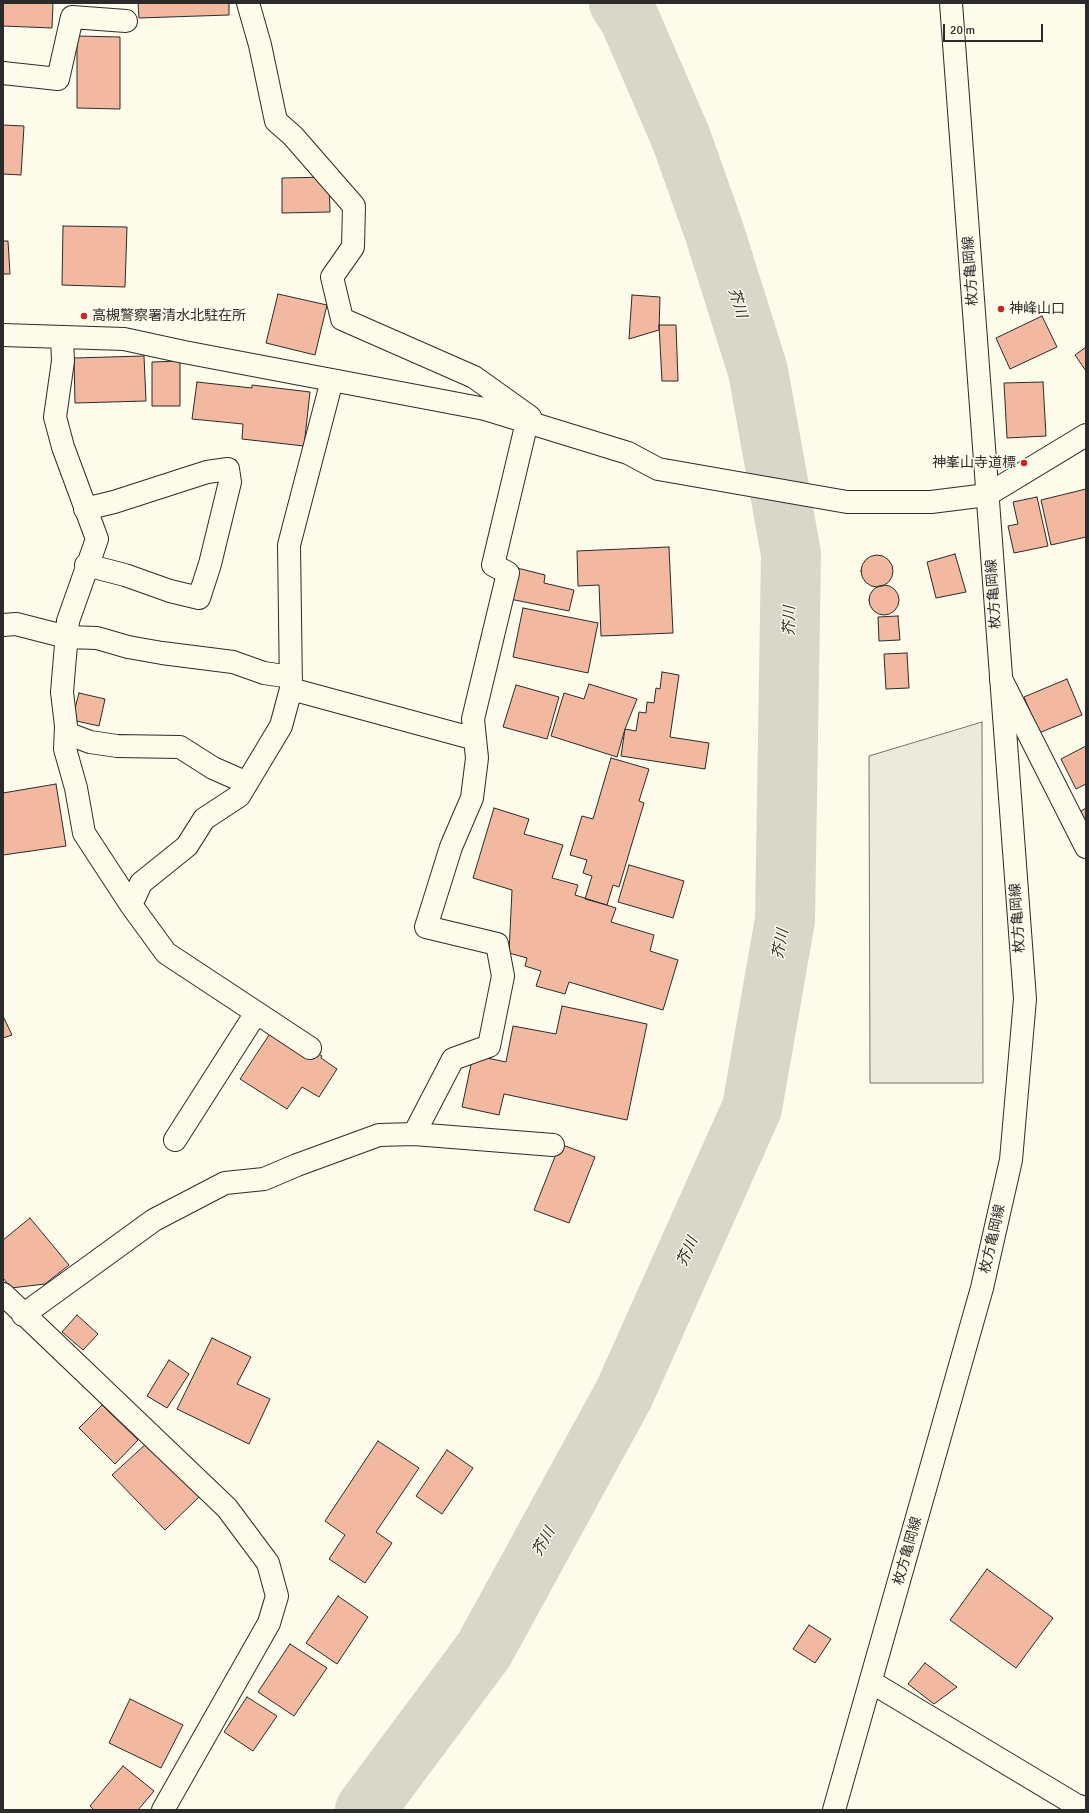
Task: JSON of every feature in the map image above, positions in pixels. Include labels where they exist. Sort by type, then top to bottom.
[{"type":"street","points":[[248,3],[260,45],[276,121],[293,136],[354,206],[353,247],[332,277],[342,319],[474,377],[536,425]]},
{"type":"street","name":"枚方亀岡線","points":[[834,1810],[982,1288],[1011,1160],[1024,999],[951,3]]},
{"type":"street","points":[[3,73],[58,79],[72,17],[126,20]]},
{"type":"street","points":[[3,335],[124,339],[485,409],[628,452],[658,469],[847,502],[931,502],[987,496],[1086,435]]},
{"type":"street","points":[[62,337],[63,361],[55,417],[62,447],[97,539],[86,565],[68,621],[62,692],[66,733],[65,749],[76,788],[84,833],[131,905],[166,953],[310,1048]]},
{"type":"street","points":[[131,905],[141,883],[187,846],[204,819],[239,796],[281,726],[291,683],[289,545],[332,380]]},
{"type":"street","points":[[414,1134],[453,1059],[488,1046],[503,976],[497,944],[426,927],[451,847],[472,798],[477,758],[473,719],[508,573],[493,565],[536,425]]},
{"type":"street","points":[[86,509],[114,502],[207,472],[228,470],[230,482],[210,564],[199,598],[170,591],[125,575],[86,565]]},
{"type":"street","points":[[3,625],[16,624],[67,636],[97,638],[128,647],[149,651],[233,662],[291,683],[475,740]]},
{"type":"street","points":[[1001,679],[1086,847]]},
{"type":"street","points":[[66,733],[90,742],[117,746],[180,747],[213,768],[247,783]]},
{"type":"street","points":[[175,1140],[256,1013]]},
{"type":"street","points":[[23,1315],[154,1220],[225,1184],[264,1179],[296,1165],[379,1135],[414,1134],[553,1145]]},
{"type":"street","points":[[3,1294],[23,1315],[227,1508],[268,1563],[270,1569],[277,1596],[269,1624],[162,1810]]},
{"type":"street","points":[[871,1682],[1076,1805],[1086,1808]]},
{"type":"shaded area","points":[[982,722],[983,1083],[870,1083],[869,756]]},
{"type":"building","points":[[3,3],[53,3],[52,28],[3,26]]},
{"type":"building","points":[[138,3],[229,3],[229,15],[139,18]]},
{"type":"building","points":[[77,36],[120,37],[120,109],[77,108]]},
{"type":"building","points":[[3,125],[24,126],[21,175],[3,174]]},
{"type":"building","points":[[329,177],[330,212],[282,213],[282,178]]},
{"type":"building","points":[[63,226],[127,227],[125,287],[62,285]]},
{"type":"building","points":[[3,241],[8,241],[10,274],[3,274]]},
{"type":"building","points":[[278,294],[327,305],[315,355],[266,343]]},
{"type":"building","points":[[632,295],[660,297],[659,330],[629,339]]},
{"type":"building","points":[[1042,316],[1057,347],[1010,369],[996,338]]},
{"type":"building","points":[[659,325],[676,325],[678,381],[662,381]]},
{"type":"building","points":[[1086,347],[1086,371],[1075,355]]},
{"type":"building","points":[[144,356],[146,401],[75,403],[74,358]]},
{"type":"building","points":[[180,361],[180,406],[152,406],[152,362]]},
{"type":"building","points":[[197,382],[252,388],[252,385],[310,392],[304,446],[242,439],[243,424],[192,419]]},
{"type":"building","points":[[1043,382],[1046,436],[1007,438],[1004,383]]},
{"type":"building","points":[[1086,489],[1086,537],[1051,545],[1041,500]]},
{"type":"building","points":[[1037,497],[1048,546],[1014,553],[1008,526],[1018,524],[1013,502]]},
{"type":"building","points":[[669,547],[673,633],[601,636],[599,585],[578,586],[577,551]]},
{"type":"building","points":[[955,554],[966,592],[936,598],[927,562]]},
{"type":"building","points":[[877,555],[888,560],[893,571],[888,582],[877,587],[866,582],[861,571],[866,560]]},
{"type":"building","points":[[517,568],[545,575],[544,583],[574,590],[569,611],[510,599]]},
{"type":"building","points":[[884,585],[895,589],[899,600],[895,611],[884,615],[873,611],[869,600],[873,589]]},
{"type":"building","points":[[523,608],[598,623],[588,673],[513,657]]},
{"type":"building","points":[[898,616],[900,640],[879,641],[878,617]]},
{"type":"building","points":[[907,653],[909,688],[886,689],[884,654]]},
{"type":"building","points":[[662,672],[679,675],[670,737],[709,743],[705,769],[621,756],[625,729],[636,731],[639,712],[646,713],[647,702],[654,703],[656,688],[660,689]]},
{"type":"building","points":[[1067,679],[1082,715],[1039,733],[1024,697]]},
{"type":"building","points":[[589,684],[637,699],[625,729],[617,757],[551,736],[564,693],[584,699]]},
{"type":"building","points":[[516,685],[559,697],[547,739],[503,727]]},
{"type":"building","points":[[79,693],[105,699],[99,726],[72,720]]},
{"type":"building","points":[[1086,746],[1086,784],[1076,789],[1061,759]]},
{"type":"building","points":[[611,758],[649,769],[639,801],[644,803],[619,887],[613,885],[607,905],[585,899],[592,876],[583,873],[587,860],[570,855],[582,816],[593,819]]},
{"type":"building","points":[[56,784],[66,846],[3,855],[3,793]]},
{"type":"building","points":[[494,808],[529,819],[524,834],[563,845],[552,878],[578,885],[575,895],[616,908],[611,922],[654,935],[650,951],[678,960],[663,1010],[569,982],[565,994],[536,986],[541,971],[525,966],[527,958],[509,953],[512,890],[473,878]]},
{"type":"building","points":[[1086,808],[1086,830],[1076,814]]},
{"type":"building","points":[[629,865],[684,881],[673,918],[618,902]]},
{"type":"building","points":[[562,1006],[647,1024],[627,1120],[504,1094],[499,1115],[462,1107],[473,1055],[506,1062],[513,1026],[556,1034]]},
{"type":"building","points":[[3,1016],[12,1035],[3,1038]]},
{"type":"building","points":[[275,1026],[322,1056],[321,1058],[337,1069],[319,1097],[302,1087],[287,1109],[240,1079]]},
{"type":"building","points":[[560,1144],[595,1157],[569,1223],[534,1210]]},
{"type":"building","points":[[30,1218],[69,1265],[45,1284],[11,1288],[3,1278],[3,1240]]},
{"type":"building","points":[[77,1315],[98,1334],[83,1350],[62,1332]]},
{"type":"building","points":[[212,1338],[251,1357],[237,1384],[270,1399],[249,1444],[177,1409]]},
{"type":"building","points":[[169,1360],[189,1374],[167,1408],[147,1396]]},
{"type":"building","points":[[102,1405],[138,1440],[115,1464],[79,1428]]},
{"type":"building","points":[[378,1441],[419,1468],[376,1532],[392,1543],[365,1583],[329,1559],[345,1535],[325,1521]]},
{"type":"building","points":[[147,1443],[199,1497],[165,1530],[112,1475]]},
{"type":"building","points":[[447,1450],[473,1468],[442,1514],[416,1496]]},
{"type":"building","points":[[987,1569],[1053,1618],[1016,1668],[950,1620]]},
{"type":"building","points":[[338,1596],[368,1617],[337,1664],[306,1643]]},
{"type":"building","points":[[809,1625],[831,1639],[815,1663],[793,1649]]},
{"type":"building","points":[[290,1644],[327,1668],[294,1716],[258,1692]]},
{"type":"building","points":[[925,1663],[957,1687],[934,1704],[908,1684]]},
{"type":"building","points":[[247,1697],[277,1716],[253,1751],[224,1732]]},
{"type":"building","points":[[130,1699],[183,1725],[161,1768],[109,1743]]},
{"type":"building","points":[[123,1766],[154,1791],[138,1810],[94,1810],[90,1806]]},
{"type":"waterway","name":"芥川","points":[[365,1810],[484,1650],[624,1394],[752,1108],[785,920],[791,554],[758,371],[714,231],[681,138],[630,20],[619,3]]},
{"type":"place","name":"神峰山口","points":[[1001,309]]},
{"type":"place","name":"高槻警察署清水北駐在所","points":[[84,316]]},
{"type":"place","name":"神峯山寺道標","points":[[1024,463]]}]
